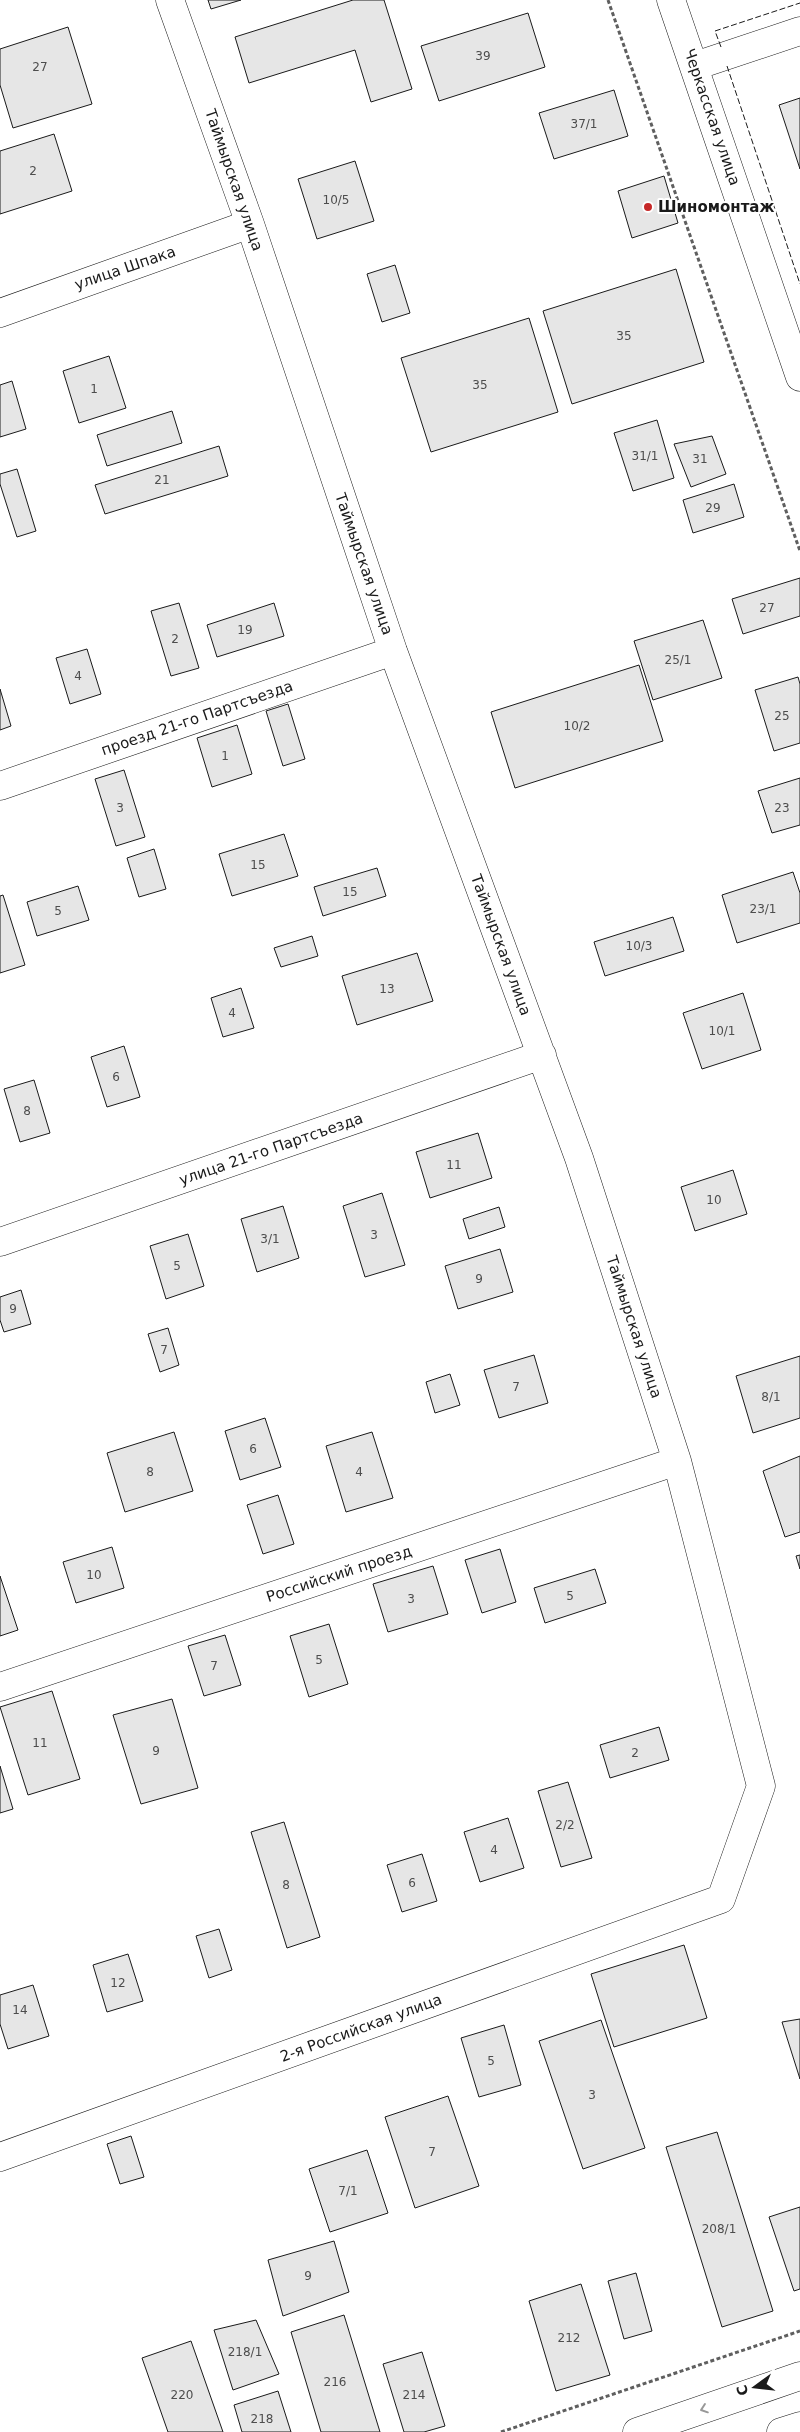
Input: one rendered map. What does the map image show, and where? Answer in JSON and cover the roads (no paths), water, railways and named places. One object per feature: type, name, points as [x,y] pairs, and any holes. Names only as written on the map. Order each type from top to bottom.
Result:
[{"type":"street","name":"Таймырская улица","points":[[170,0],[250,224],[393,651],[579,1158],[677,1461],[761,1786],[721,1899]]},
{"type":"street","name":"Черкасская улица","points":[[671,0],[800,377]]},
{"type":"street","points":[[694,66],[800,30]]},
{"type":"street","name":"улица Шпака","points":[[0,313],[250,224]]},
{"type":"street","name":"проезд 21-го Партсъезда","points":[[0,786],[393,651]]},
{"type":"street","name":"улица 21-го Партсъезда","points":[[0,1242],[542,1055]]},
{"type":"street","name":"Российский проезд","points":[[0,1687],[677,1461]]},
{"type":"street","name":"2-я Российская улица","points":[[0,2157],[721,1899]]},
{"type":"street","points":[[637,2432],[800,2376]]},
{"type":"street","points":[[781,2432],[800,2426]]},
{"type":"place","name":"Шиномонтаж","points":[[648,207]]}]
